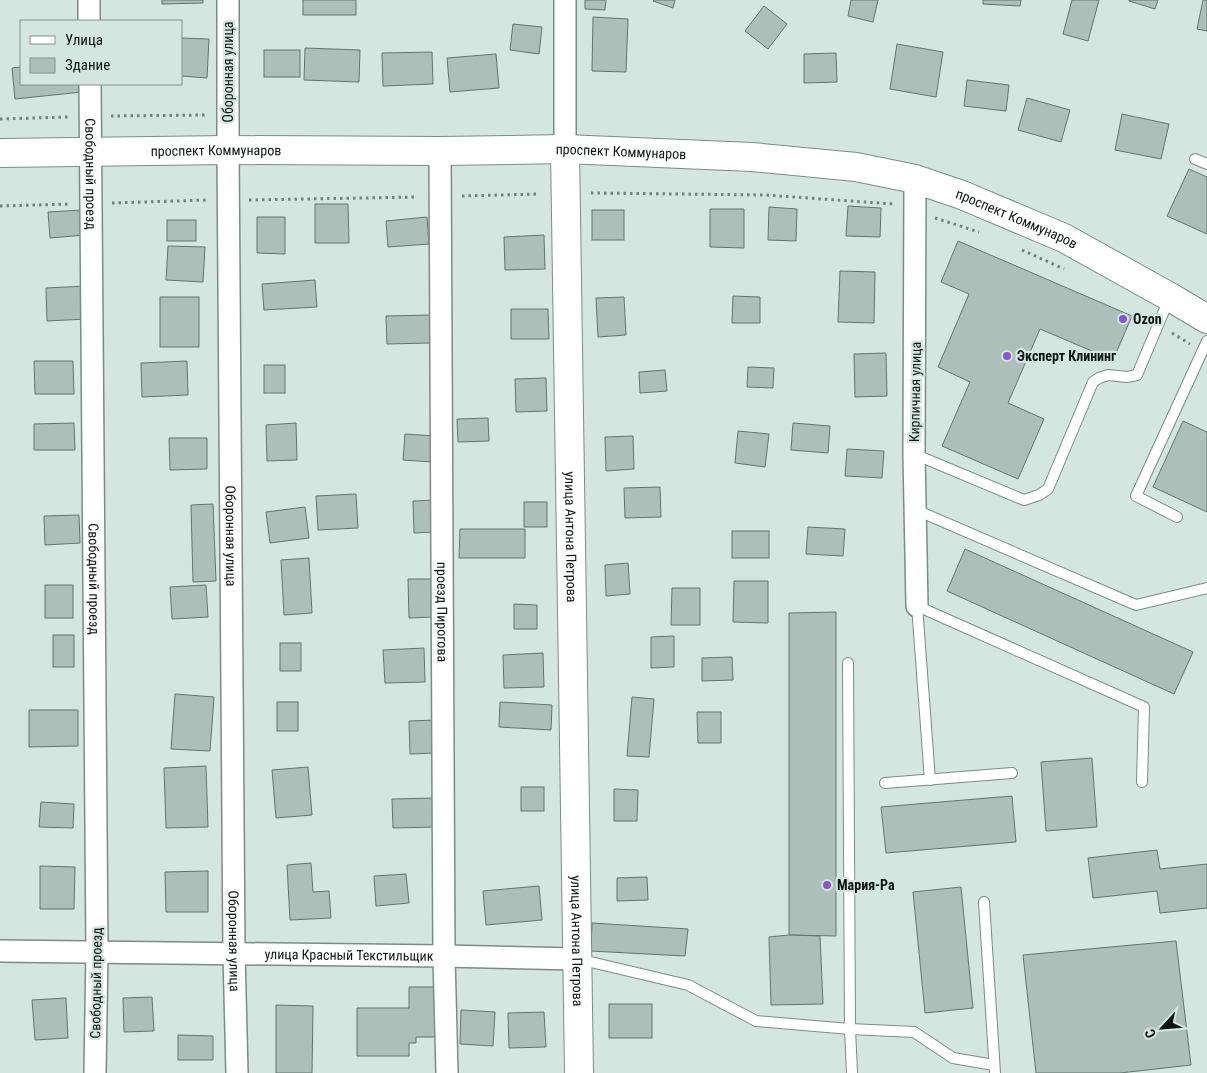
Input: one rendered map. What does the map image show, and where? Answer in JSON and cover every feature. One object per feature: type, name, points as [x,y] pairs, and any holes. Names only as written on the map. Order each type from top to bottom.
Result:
[{"type":"street","points":[[89,0],[89,20]]},
{"type":"street","name":"Оборонная улица","points":[[228,0],[234,953],[237,1073]]},
{"type":"street","name":"улица Антона Петрова","points":[[565,0],[565,149],[579,1073]]},
{"type":"street","name":"Свободный проезд","points":[[90,85],[97,951],[95,1073]]},
{"type":"street","name":"проспект Коммунаров","points":[[0,153],[565,149],[752,157],[856,166],[915,179],[962,195],[1064,238],[1207,319]]},
{"type":"street","name":"проезд Пирогова","points":[[440,150],[444,956],[447,1073]]},
{"type":"street","name":"Кирпичная улица","points":[[915,179],[914,454],[917,606]]},
{"type":"street","name":"улица Красный Текстильщик","points":[[0,951],[577,959]]},
{"type":"lane","points":[[1195,159],[1207,164]]},
{"type":"lane","points":[[914,454],[1024,500],[1039,495],[1048,489],[1093,382],[1108,374],[1128,377],[1138,375],[1170,297]]},
{"type":"lane","points":[[1177,517],[1136,496],[1207,340]]},
{"type":"lane","points":[[916,510],[1136,605],[1207,588]]},
{"type":"lane","points":[[930,780],[917,606],[1144,707],[1142,782]]},
{"type":"lane","points":[[848,663],[850,1029],[852,1073]]},
{"type":"lane","points":[[886,783],[1012,773]]},
{"type":"lane","points":[[577,959],[688,985],[756,1021],[914,1032],[953,1058],[994,1069],[984,902]]},
{"type":"path","points":[[0,206],[541,194]]},
{"type":"building","points":[[162,0],[203,0],[203,3],[162,4]]},
{"type":"building","points":[[303,0],[356,0],[356,15],[303,15]]},
{"type":"building","points":[[585,0],[606,0],[605,10],[585,9]]},
{"type":"building","points":[[654,0],[675,0],[673,8]]},
{"type":"building","points":[[851,0],[878,0],[873,22],[848,16]]},
{"type":"building","points":[[983,0],[1021,0],[1020,6],[983,4]]},
{"type":"building","points":[[1072,0],[1099,0],[1088,41],[1063,34]]},
{"type":"building","points":[[1129,0],[1158,0],[1155,9]]},
{"type":"building","points":[[1203,0],[1207,0],[1207,31],[1197,29]]},
{"type":"building","points":[[764,6],[787,24],[768,49],[745,31]]},
{"type":"building","points":[[593,17],[628,19],[626,72],[592,71]]},
{"type":"building","points":[[513,24],[542,27],[539,54],[510,50]]},
{"type":"building","points":[[182,38],[209,39],[207,78],[182,76]]},
{"type":"building","points":[[897,44],[943,52],[936,97],[890,89]]},
{"type":"building","points":[[305,48],[360,50],[359,82],[304,80]]},
{"type":"building","points":[[264,50],[300,50],[300,77],[264,77]]},
{"type":"building","points":[[432,52],[433,84],[383,86],[382,53]]},
{"type":"building","points":[[836,53],[837,82],[804,83],[804,54]]},
{"type":"building","points":[[496,54],[499,88],[450,92],[447,58]]},
{"type":"building","points":[[20,67],[20,85],[81,85],[82,92],[15,99],[12,68]]},
{"type":"building","points":[[967,80],[1009,85],[1006,111],[964,106]]},
{"type":"building","points":[[1027,98],[1070,110],[1061,142],[1018,130]]},
{"type":"building","points":[[1122,114],[1169,124],[1161,159],[1115,150]]},
{"type":"building","points":[[1189,169],[1207,177],[1207,234],[1167,216]]},
{"type":"building","points":[[315,204],[348,204],[349,243],[315,243]]},
{"type":"building","points":[[848,206],[881,208],[880,237],[846,236]]},
{"type":"building","points":[[769,207],[797,209],[796,241],[768,240]]},
{"type":"building","points":[[710,209],[744,209],[744,248],[710,247]]},
{"type":"building","points":[[83,210],[85,235],[50,238],[48,212]]},
{"type":"building","points":[[592,210],[624,210],[624,240],[592,240]]},
{"type":"building","points":[[257,217],[285,217],[285,254],[257,253]]},
{"type":"building","points":[[427,217],[429,244],[388,247],[386,221]]},
{"type":"building","points":[[167,220],[196,220],[196,241],[167,241]]},
{"type":"building","points":[[544,235],[545,269],[505,270],[504,237]]},
{"type":"building","points":[[958,241],[1132,316],[1113,360],[1040,329],[1008,403],[1044,419],[1018,479],[942,446],[970,382],[938,367],[969,294],[941,282]]},
{"type":"building","points":[[168,246],[205,247],[203,282],[166,280]]},
{"type":"building","points":[[840,271],[875,272],[874,323],[838,322]]},
{"type":"building","points":[[315,280],[317,307],[264,310],[262,284]]},
{"type":"building","points":[[86,286],[87,319],[47,321],[46,288]]},
{"type":"building","points":[[733,296],[760,297],[760,323],[732,323]]},
{"type":"building","points":[[160,297],[199,297],[199,347],[160,347]]},
{"type":"building","points":[[624,297],[626,335],[598,337],[596,298]]},
{"type":"building","points":[[511,309],[548,309],[549,339],[511,339]]},
{"type":"building","points":[[430,315],[430,343],[387,344],[386,316]]},
{"type":"building","points":[[886,353],[887,396],[855,397],[854,354]]},
{"type":"building","points":[[34,361],[73,361],[74,394],[35,394]]},
{"type":"building","points":[[187,361],[188,395],[142,397],[141,363]]},
{"type":"building","points":[[264,365],[285,365],[285,393],[264,393]]},
{"type":"building","points":[[748,367],[774,368],[773,388],[747,387]]},
{"type":"building","points":[[665,370],[667,391],[640,393],[639,372]]},
{"type":"building","points":[[546,378],[547,411],[516,412],[515,379]]},
{"type":"building","points":[[488,418],[489,441],[458,442],[457,419]]},
{"type":"building","points":[[1183,421],[1207,432],[1207,512],[1153,487]]},
{"type":"building","points":[[74,423],[75,450],[34,450],[34,424]]},
{"type":"building","points":[[296,423],[297,460],[267,461],[266,425]]},
{"type":"building","points":[[793,423],[830,426],[828,453],[791,450]]},
{"type":"building","points":[[738,431],[769,434],[765,467],[735,463]]},
{"type":"building","points":[[405,434],[435,436],[433,462],[403,460]]},
{"type":"building","points":[[633,436],[634,469],[606,471],[605,437]]},
{"type":"building","points":[[169,438],[207,438],[207,469],[170,470]]},
{"type":"building","points":[[847,449],[884,451],[882,478],[845,476]]},
{"type":"building","points":[[660,487],[661,517],[625,518],[624,488]]},
{"type":"building","points":[[356,494],[358,528],[318,530],[316,496]]},
{"type":"building","points":[[436,500],[437,532],[414,533],[413,501]]},
{"type":"building","points":[[524,502],[547,502],[547,527],[524,527]]},
{"type":"building","points":[[213,504],[216,581],[193,582],[191,505]]},
{"type":"building","points":[[305,507],[309,538],[270,543],[266,512]]},
{"type":"building","points":[[79,515],[80,543],[45,545],[44,516]]},
{"type":"building","points":[[808,527],[845,529],[843,556],[806,554]]},
{"type":"building","points":[[460,529],[525,529],[525,558],[459,558]]},
{"type":"building","points":[[732,531],[769,531],[769,558],[732,558]]},
{"type":"building","points":[[965,549],[1193,652],[1174,694],[947,591]]},
{"type":"building","points":[[309,558],[312,613],[284,615],[281,560]]},
{"type":"building","points":[[628,563],[630,594],[606,596],[605,565]]},
{"type":"building","points":[[408,579],[433,579],[434,617],[409,618]]},
{"type":"building","points":[[734,581],[768,581],[768,623],[733,622]]},
{"type":"building","points":[[45,585],[73,585],[73,618],[45,618]]},
{"type":"building","points":[[206,585],[208,617],[172,619],[170,587]]},
{"type":"building","points":[[672,588],[700,588],[700,625],[671,625]]},
{"type":"building","points":[[514,604],[537,605],[537,629],[514,629]]},
{"type":"building","points":[[836,612],[836,936],[789,935],[789,613]]},
{"type":"building","points":[[53,635],[74,635],[74,667],[53,667]]},
{"type":"building","points":[[674,636],[674,667],[651,668],[651,637]]},
{"type":"building","points":[[280,643],[301,643],[301,671],[280,671]]},
{"type":"building","points":[[424,648],[425,682],[385,683],[383,650]]},
{"type":"building","points":[[543,653],[544,687],[504,688],[503,655]]},
{"type":"building","points":[[732,657],[733,680],[702,681],[702,658]]},
{"type":"building","points":[[175,694],[214,697],[210,751],[171,749]]},
{"type":"building","points":[[632,697],[654,699],[649,757],[627,756]]},
{"type":"building","points":[[277,702],[298,702],[298,731],[277,731]]},
{"type":"building","points":[[500,702],[552,705],[551,730],[499,727]]},
{"type":"building","points":[[29,710],[78,710],[78,746],[29,747]]},
{"type":"building","points":[[697,712],[721,712],[721,743],[698,743]]},
{"type":"building","points":[[435,720],[437,753],[410,754],[409,721]]},
{"type":"building","points":[[1092,758],[1097,827],[1046,831],[1041,762]]},
{"type":"building","points":[[206,766],[208,827],[166,828],[164,768]]},
{"type":"building","points":[[308,767],[312,815],[276,818],[272,770]]},
{"type":"building","points":[[521,787],[544,787],[544,811],[521,811]]},
{"type":"building","points":[[614,789],[638,790],[637,821],[614,821]]},
{"type":"building","points":[[1012,796],[1016,842],[886,853],[881,807]]},
{"type":"building","points":[[436,798],[436,827],[393,828],[392,799]]},
{"type":"building","points":[[41,802],[74,804],[73,828],[39,827]]},
{"type":"building","points":[[1157,850],[1160,869],[1207,864],[1207,908],[1160,913],[1157,891],[1093,898],[1088,858]]},
{"type":"building","points":[[311,863],[313,892],[329,891],[331,918],[290,920],[287,865]]},
{"type":"building","points":[[40,866],[75,867],[74,909],[40,909]]},
{"type":"building","points":[[208,871],[208,912],[166,912],[165,872]]},
{"type":"building","points":[[406,874],[409,903],[376,906],[374,876]]},
{"type":"building","points":[[647,877],[648,900],[617,901],[617,878]]},
{"type":"building","points":[[539,886],[542,920],[486,925],[483,891]]},
{"type":"building","points":[[961,887],[973,1008],[925,1013],[913,892]]},
{"type":"building","points":[[592,923],[688,929],[685,956],[591,951]]},
{"type":"building","points":[[789,935],[820,936],[823,1004],[771,1005],[769,937]]},
{"type":"building","points":[[1176,941],[1191,1065],[1120,1073],[1036,1073],[1023,955]]},
{"type":"building","points":[[409,987],[438,987],[438,1037],[416,1037],[416,1043],[409,1043],[409,1056],[357,1056],[357,1008],[409,1008]]},
{"type":"building","points":[[152,997],[154,1031],[124,1032],[123,998]]},
{"type":"building","points":[[66,998],[68,1038],[35,1040],[32,1000]]},
{"type":"building","points":[[609,1004],[652,1004],[652,1038],[609,1038]]},
{"type":"building","points":[[276,1005],[313,1006],[312,1073],[276,1073]]},
{"type":"building","points":[[461,1010],[495,1012],[493,1046],[460,1044]]},
{"type":"building","points":[[544,1012],[546,1047],[509,1048],[508,1013]]},
{"type":"building","points":[[178,1035],[213,1036],[213,1060],[178,1060]]},
{"type":"place","name":"Ozon","points":[[1123,319]]},
{"type":"place","name":"Эксперт Клининг","points":[[1007,356]]},
{"type":"place","name":"Мария-Ра","points":[[827,885]]}]
